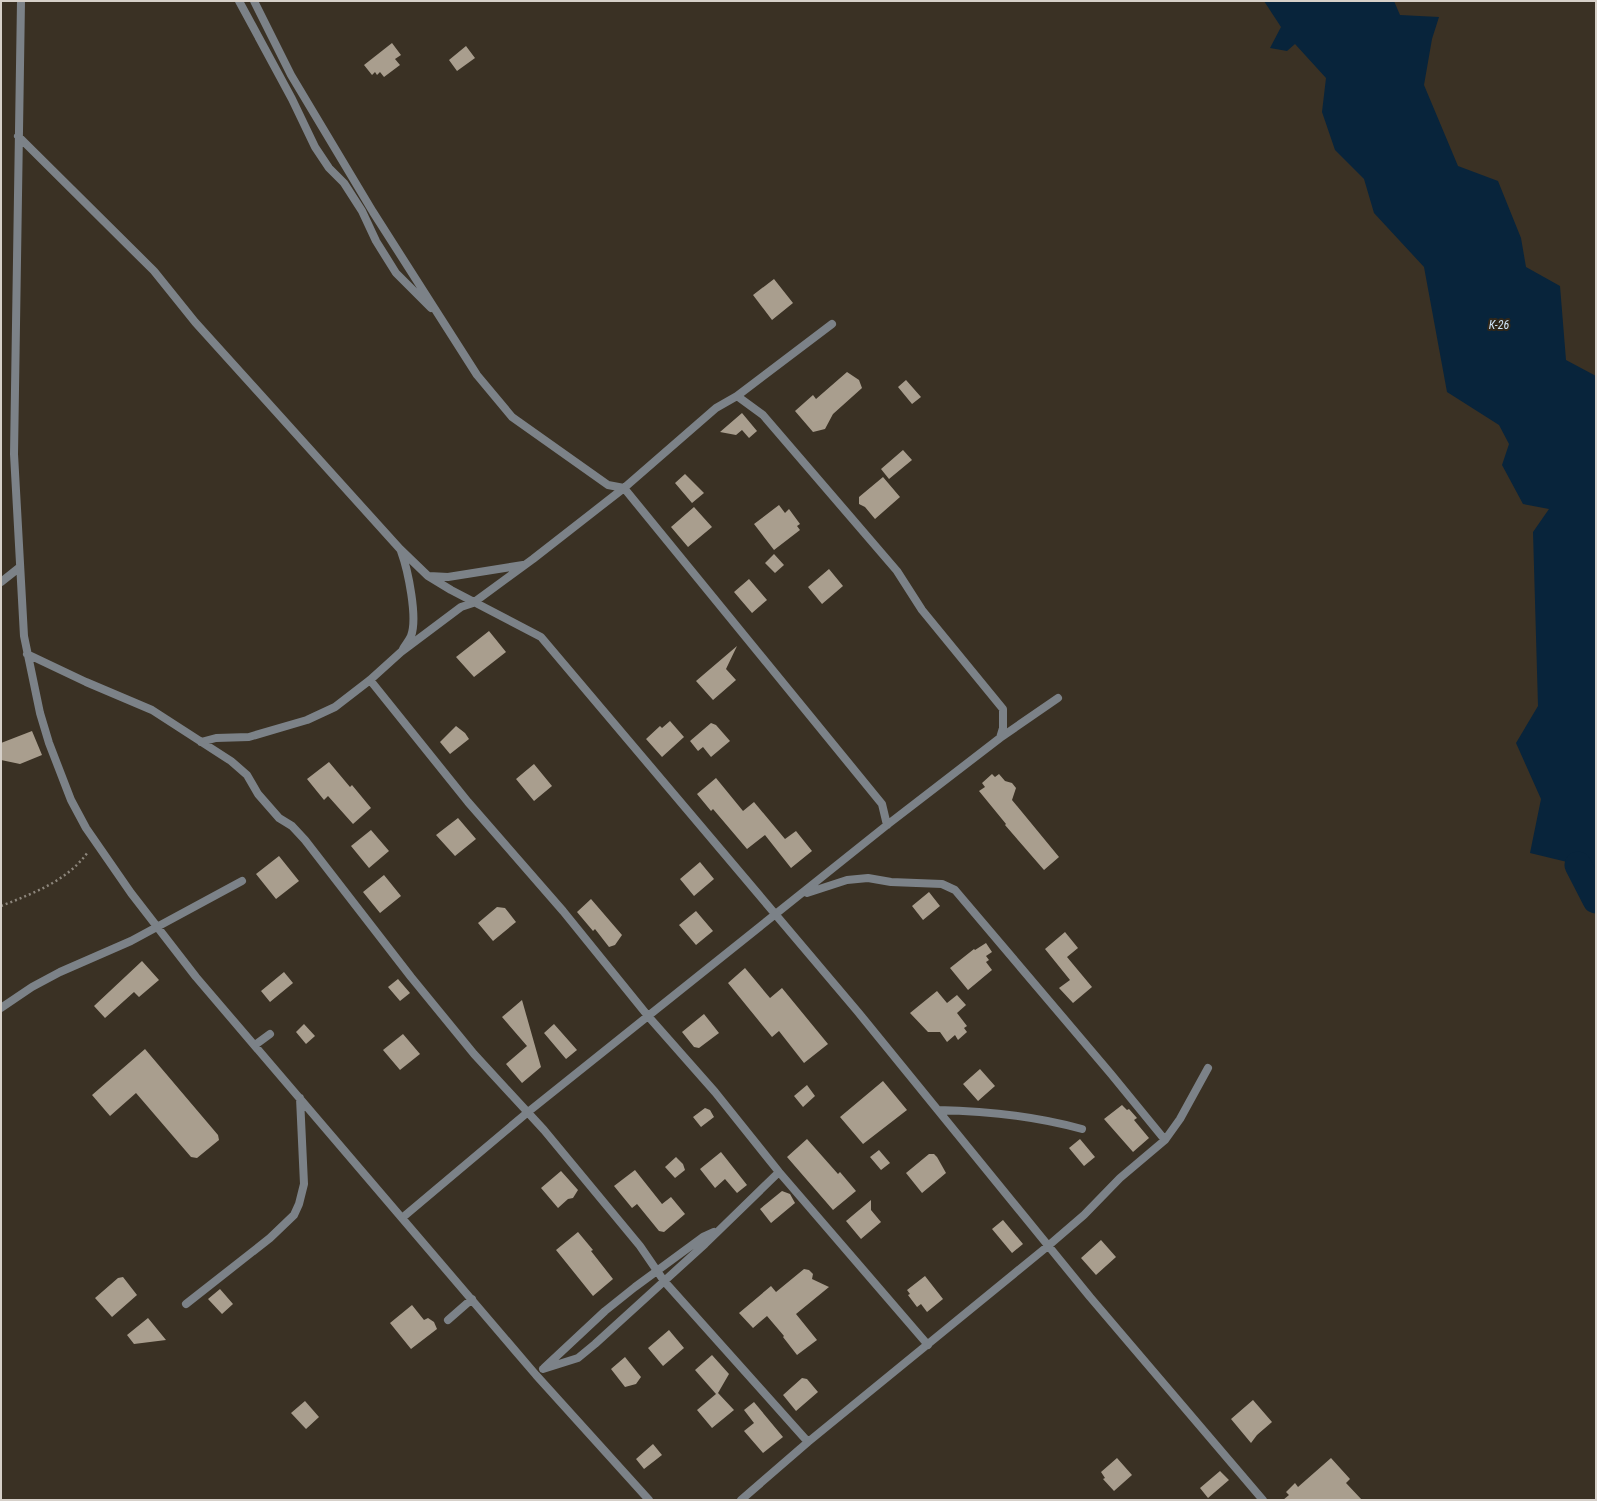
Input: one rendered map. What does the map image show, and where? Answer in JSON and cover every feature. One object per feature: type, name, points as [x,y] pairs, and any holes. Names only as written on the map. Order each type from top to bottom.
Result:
[{"type":"street","points":[[21,1],[14,454],[24,636],[40,713],[51,749],[71,800],[96,842],[156,928],[536,1375],[649,1500]]},
{"type":"street","points":[[239,1],[292,99],[315,147],[329,168],[344,183],[355,200],[376,241],[396,273],[438,314]]},
{"type":"street","points":[[254,1],[291,75],[373,212],[477,375],[512,417],[608,485],[624,488],[882,804],[888,825]]},
{"type":"street","points":[[18,136],[154,272],[195,322],[400,549],[428,576],[473,603],[541,636],[938,1110],[1048,1246],[1214,1445],[1263,1500]]},
{"type":"street","points":[[201,742],[216,738],[249,737],[307,720],[335,707],[370,680],[401,652],[461,607],[473,603],[526,565],[624,488],[716,408],[737,396],[832,324]]},
{"type":"street","points":[[737,396],[763,415],[897,571],[922,610],[1003,709],[1004,728],[1000,738]]},
{"type":"street","points":[[400,549],[408,570],[413,610],[411,636],[401,652]]},
{"type":"street","points":[[428,576],[448,577],[526,565]]},
{"type":"street","points":[[1,582],[20,567]]},
{"type":"street","points":[[27,654],[86,682],[152,710],[231,761],[247,775],[258,794],[280,818],[292,826],[305,840],[411,977],[474,1054],[528,1112],[640,1246],[664,1280],[808,1442]]},
{"type":"street","points":[[370,680],[468,802],[563,911],[648,1016],[715,1092],[779,1172],[928,1346]]},
{"type":"street","points":[[402,1218],[528,1112],[776,916],[888,825],[1000,738],[1058,698]]},
{"type":"street","points":[[801,895],[847,880],[868,878],[891,882],[942,884],[955,890],[1111,1074],[1164,1140]]},
{"type":"street","points":[[1,1008],[32,987],[60,972],[131,941],[242,881]]},
{"type":"street","points":[[255,1045],[270,1034]]},
{"type":"street","points":[[741,1500],[808,1442],[928,1346],[1084,1215],[1120,1178],[1164,1140],[1180,1119],[1208,1068]]},
{"type":"street","points":[[186,1304],[270,1238],[294,1215],[299,1204],[304,1184],[300,1098]]},
{"type":"street","points":[[938,1110],[1004,1114],[1055,1122],[1082,1129]]},
{"type":"street","points":[[544,1369],[578,1358],[722,1227],[779,1172]]},
{"type":"street","points":[[536,1375],[605,1311],[657,1270],[703,1237],[722,1227]]},
{"type":"street","points":[[448,1320],[472,1300]]},
{"type":"path","points":[[1,906],[48,887],[81,862],[96,842]]},
{"type":"water","name":"К-26","points":[[1264,1],[1394,1],[1400,15],[1439,17],[1432,39],[1424,85],[1458,166],[1498,181],[1521,238],[1526,267],[1560,286],[1566,360],[1596,376],[1596,869],[1530,853],[1541,799],[1516,743],[1538,706],[1533,532],[1549,509],[1523,504],[1502,465],[1509,444],[1499,425],[1447,392],[1424,267],[1374,213],[1364,179],[1335,150],[1322,112],[1326,78],[1295,44],[1287,51],[1270,48],[1281,27]]},
{"type":"building","points":[[392,43],[401,55],[395,59],[400,65],[384,77],[380,72],[377,75],[375,72],[372,75],[364,65]]},
{"type":"building","points":[[466,46],[475,58],[457,71],[449,60]]},
{"type":"building","points":[[774,279],[793,303],[772,320],[753,295]]},
{"type":"building","points":[[847,372],[859,380],[862,388],[833,414],[825,429],[813,432],[795,411],[813,395],[816,399]]},
{"type":"building","points":[[906,380],[921,397],[912,404],[898,387]]},
{"type":"building","points":[[742,413],[757,431],[749,438],[742,430],[736,435],[720,432]]},
{"type":"building","points":[[903,450],[912,460],[889,479],[881,469]]},
{"type":"building","points":[[685,474],[704,493],[692,503],[675,483]]},
{"type":"building","points":[[883,477],[900,497],[875,519],[865,507],[859,504],[859,497]]},
{"type":"building","points":[[779,505],[785,513],[789,509],[800,524],[797,526],[800,530],[774,550],[754,524]]},
{"type":"building","points":[[694,507],[712,527],[688,547],[671,527]]},
{"type":"building","points":[[774,554],[784,565],[775,573],[765,563]]},
{"type":"building","points":[[829,569],[843,586],[822,604],[808,587]]},
{"type":"building","points":[[749,579],[767,600],[752,613],[734,592]]},
{"type":"building","points":[[489,631],[506,652],[474,677],[456,657]]},
{"type":"building","points":[[737,646],[726,669],[736,680],[713,700],[696,681]]},
{"type":"building","points":[[670,721],[684,737],[662,757],[646,739],[660,726],[662,728]]},
{"type":"building","points":[[711,723],[716,725],[730,741],[711,757],[703,747],[698,751],[690,741]]},
{"type":"building","points":[[456,726],[465,733],[469,739],[450,754],[440,742]]},
{"type":"building","points":[[32,731],[42,755],[20,764],[1,760],[1,743]]},
{"type":"building","points":[[329,762],[350,787],[352,785],[371,808],[353,824],[328,796],[324,800],[307,779]]},
{"type":"building","points":[[534,764],[552,786],[534,801],[516,779]]},
{"type":"building","points":[[992,774],[995,777],[999,774],[1005,781],[1012,783],[1016,788],[1012,800],[1059,857],[1044,870],[1005,825],[1006,824],[979,791],[985,787],[982,783]]},
{"type":"building","points":[[716,778],[743,811],[754,802],[785,839],[796,831],[812,851],[791,868],[765,835],[747,849],[713,809],[711,811],[697,794]]},
{"type":"building","points":[[458,818],[476,839],[455,856],[436,835]]},
{"type":"building","points":[[371,830],[389,851],[369,868],[351,846]]},
{"type":"building","points":[[279,856],[299,881],[276,899],[256,874]]},
{"type":"building","points":[[700,862],[714,879],[694,896],[680,879]]},
{"type":"building","points":[[384,875],[401,896],[380,913],[363,892]]},
{"type":"building","points":[[929,892],[940,906],[923,920],[912,906]]},
{"type":"building","points":[[591,899],[622,935],[615,945],[609,947],[595,929],[593,931],[577,912]]},
{"type":"building","points":[[497,907],[505,908],[516,922],[493,941],[478,923]]},
{"type":"building","points":[[696,911],[713,931],[696,945],[679,925]]},
{"type":"building","points":[[1065,932],[1078,948],[1067,957],[1092,987],[1073,1003],[1059,988],[1070,980],[1045,949]]},
{"type":"building","points":[[986,943],[992,952],[986,956],[989,960],[986,962],[992,970],[968,990],[950,968],[974,949],[975,950]]},
{"type":"building","points":[[142,961],[159,980],[139,997],[134,992],[105,1018],[94,1006]]},
{"type":"building","points":[[745,968],[770,998],[782,988],[828,1044],[804,1063],[779,1031],[772,1037],[728,983]]},
{"type":"building","points":[[284,972],[293,983],[270,1002],[261,991]]},
{"type":"building","points":[[398,979],[410,993],[400,1001],[388,987]]},
{"type":"building","points":[[937,991],[947,1003],[957,995],[966,1005],[957,1013],[967,1026],[964,1028],[967,1032],[958,1040],[955,1035],[947,1042],[940,1032],[928,1032],[910,1013]]},
{"type":"building","points":[[522,1000],[541,1067],[522,1083],[506,1064],[527,1046],[502,1017]]},
{"type":"building","points":[[704,1014],[719,1033],[699,1048],[694,1047],[682,1032]]},
{"type":"building","points":[[304,1024],[315,1036],[306,1044],[296,1032]]},
{"type":"building","points":[[554,1024],[577,1050],[566,1059],[544,1033]]},
{"type":"building","points":[[403,1034],[420,1054],[400,1070],[383,1050]]},
{"type":"building","points":[[145,1049],[218,1135],[219,1140],[197,1158],[191,1157],[136,1093],[110,1116],[92,1095]]},
{"type":"building","points":[[980,1069],[995,1086],[978,1101],[963,1084]]},
{"type":"building","points":[[883,1081],[907,1110],[863,1144],[840,1117]]},
{"type":"building","points":[[807,1085],[815,1096],[803,1107],[794,1096]]},
{"type":"building","points":[[1122,1105],[1127,1110],[1129,1109],[1137,1118],[1134,1120],[1149,1138],[1133,1152],[1104,1119]]},
{"type":"building","points":[[705,1108],[710,1110],[714,1117],[701,1127],[693,1117]]},
{"type":"building","points":[[807,1139],[838,1174],[840,1172],[856,1191],[833,1210],[787,1157]]},
{"type":"building","points":[[1080,1139],[1095,1157],[1084,1166],[1069,1148]]},
{"type":"building","points":[[879,1150],[890,1163],[881,1170],[870,1157]]},
{"type":"building","points":[[721,1152],[747,1185],[737,1193],[725,1179],[715,1188],[700,1169]]},
{"type":"building","points":[[929,1154],[934,1154],[937,1157],[946,1173],[922,1193],[906,1173]]},
{"type":"building","points":[[676,1157],[683,1164],[685,1170],[675,1178],[665,1167]]},
{"type":"building","points":[[635,1170],[662,1204],[671,1197],[685,1214],[664,1232],[659,1231],[637,1204],[632,1208],[614,1186]]},
{"type":"building","points":[[561,1171],[578,1190],[573,1198],[568,1199],[558,1208],[541,1188]]},
{"type":"building","points":[[782,1191],[790,1194],[795,1203],[771,1223],[760,1209]]},
{"type":"building","points":[[871,1200],[871,1210],[881,1222],[861,1239],[846,1221]]},
{"type":"building","points":[[1003,1220],[1023,1244],[1012,1253],[992,1229]]},
{"type":"building","points":[[578,1232],[593,1250],[591,1251],[613,1279],[593,1296],[556,1250]]},
{"type":"building","points":[[1101,1240],[1116,1257],[1096,1275],[1081,1258]]},
{"type":"building","points":[[804,1269],[809,1270],[813,1274],[812,1279],[829,1287],[796,1314],[817,1340],[797,1355],[783,1337],[784,1336],[767,1316],[753,1328],[739,1313],[771,1286],[776,1292]]},
{"type":"building","points":[[925,1276],[943,1299],[927,1312],[921,1304],[917,1307],[908,1295],[910,1294],[907,1290]]},
{"type":"building","points":[[123,1277],[137,1295],[112,1317],[95,1298],[118,1278]]},
{"type":"building","points":[[220,1289],[233,1304],[222,1314],[208,1299]]},
{"type":"building","points":[[412,1305],[424,1320],[428,1318],[434,1322],[437,1329],[411,1349],[390,1323]]},
{"type":"building","points":[[148,1318],[166,1340],[134,1344],[127,1335]]},
{"type":"building","points":[[669,1330],[684,1348],[663,1366],[648,1348]]},
{"type":"building","points":[[712,1355],[729,1374],[718,1393],[734,1410],[712,1428],[697,1410],[716,1394],[695,1370]]},
{"type":"building","points":[[625,1357],[641,1377],[636,1384],[625,1387],[611,1369]]},
{"type":"building","points":[[802,1378],[807,1379],[818,1392],[796,1411],[783,1395]]},
{"type":"building","points":[[1253,1400],[1272,1422],[1257,1435],[1251,1443],[1231,1419]]},
{"type":"building","points":[[305,1401],[319,1417],[306,1429],[291,1413]]},
{"type":"building","points":[[754,1402],[783,1437],[763,1453],[744,1431],[754,1423],[744,1410]]},
{"type":"building","points":[[653,1444],[662,1455],[644,1469],[636,1459]]},
{"type":"building","points":[[1117,1458],[1132,1475],[1114,1491],[1103,1479],[1105,1478],[1101,1472]]},
{"type":"building","points":[[1331,1458],[1350,1479],[1346,1483],[1362,1500],[1283,1500],[1289,1495],[1286,1492],[1295,1483],[1298,1487]]},
{"type":"building","points":[[1220,1471],[1229,1480],[1208,1498],[1200,1488]]},
{"type":"waterway","points":[[1578,865],[1596,900]]}]
